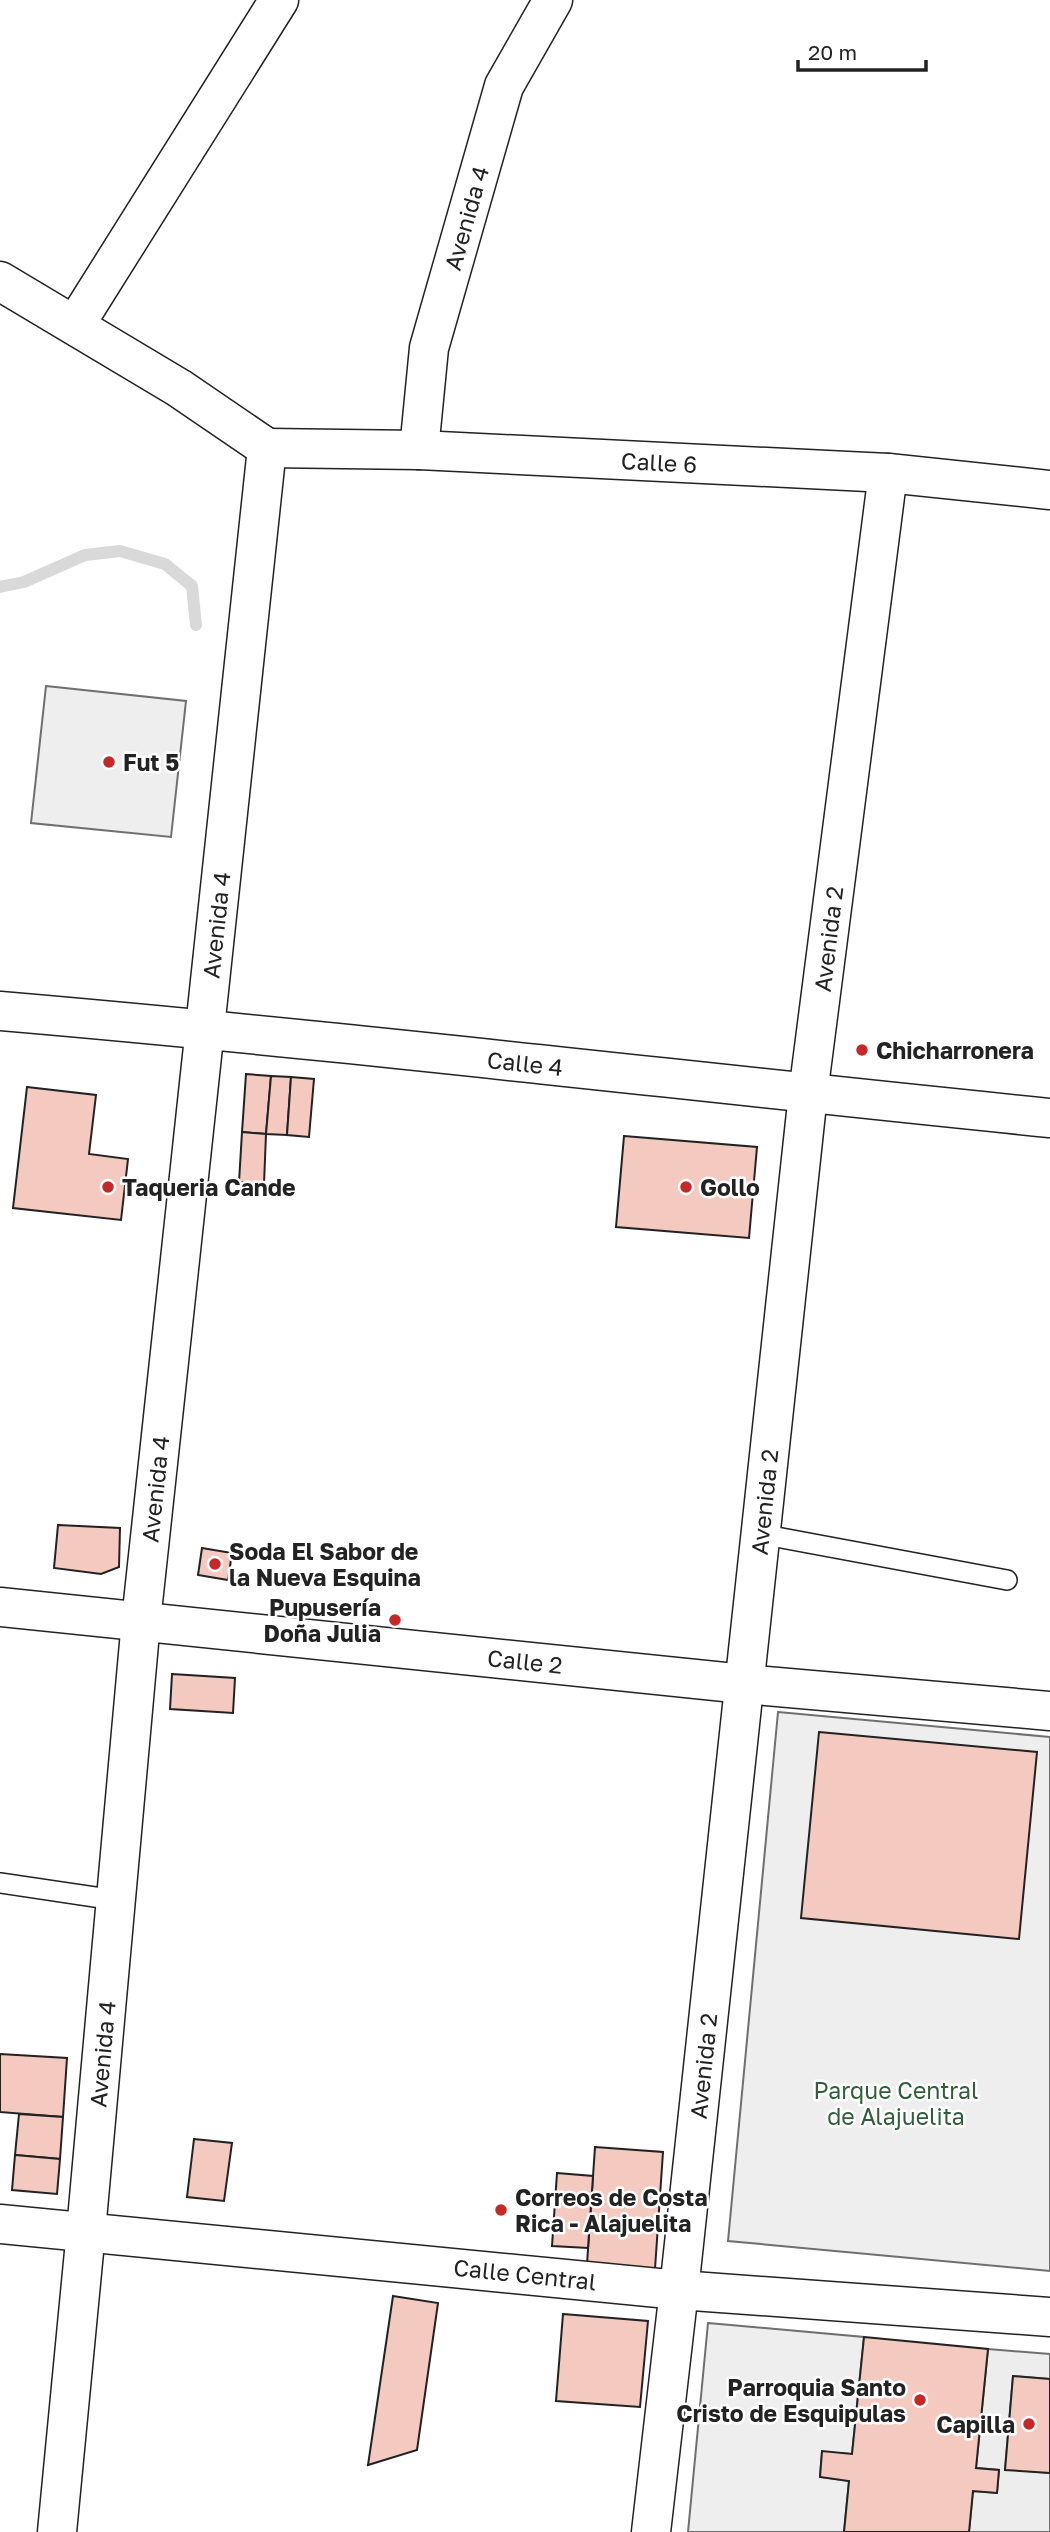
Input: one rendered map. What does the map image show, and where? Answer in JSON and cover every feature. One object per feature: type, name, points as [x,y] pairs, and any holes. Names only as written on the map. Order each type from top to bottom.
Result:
[{"type":"street","points":[[75,325],[279,0]]},
{"type":"street","name":"Avenida 4","points":[[419,450],[429,348],[504,86],[553,0]]},
{"type":"street","points":[[0,281],[179,388],[267,448]]},
{"type":"street","name":"Avenida 4","points":[[57,2532],[141,1621],[267,448]]},
{"type":"street","name":"Calle 6","points":[[267,448],[419,450],[888,473],[1050,490]]},
{"type":"street","name":"Avenida 2","points":[[651,2532],[808,1094],[888,473]]},
{"type":"street","name":"Calle 4","points":[[0,1011],[205,1028],[1050,1118]]},
{"type":"street","name":"Calle 2","points":[[0,1607],[744,1684],[1050,1711]]},
{"type":"street","name":"Calle Central","points":[[0,2224],[679,2290],[1050,2317]]},
{"type":"lane","points":[[760,1534],[1007,1580]]},
{"type":"lane","points":[[0,1884],[115,1900]]},
{"type":"green space","name":"Fut 5","points":[[46,686],[186,701],[171,837],[31,823]]},
{"type":"green space","name":"Parque Central de Alajuelita","points":[[778,1712],[1050,1737],[1050,2271],[728,2241]]},
{"type":"green space","points":[[708,2323],[864,2337],[852,2454],[822,2452],[820,2477],[849,2481],[844,2532],[688,2532]]},
{"type":"shaded area","points":[[988,2349],[1050,2354],[1050,2379],[1013,2376],[1005,2469],[1050,2473],[1050,2532],[969,2532],[973,2491],[997,2493],[999,2470],[976,2468]]},
{"type":"building","points":[[246,1074],[271,1076],[266,1134],[242,1132]]},
{"type":"building","points":[[271,1076],[291,1077],[287,1135],[266,1134]]},
{"type":"building","points":[[291,1077],[314,1079],[309,1137],[287,1135]]},
{"type":"building","points":[[27,1087],[96,1095],[89,1154],[128,1159],[121,1220],[13,1208]]},
{"type":"building","points":[[242,1132],[266,1134],[264,1184],[239,1182]]},
{"type":"building","name":"Gollo","points":[[624,1136],[757,1147],[749,1238],[616,1227]]},
{"type":"building","points":[[58,1525],[120,1528],[119,1567],[101,1574],[54,1568]]},
{"type":"building","name":"Soda El Sabor de la Nueva Esquina","points":[[202,1548],[232,1553],[228,1580],[198,1575]]},
{"type":"building","points":[[172,1674],[235,1678],[233,1713],[170,1709]]},
{"type":"building","points":[[819,1732],[1037,1752],[1019,1939],[801,1918]]},
{"type":"building","points":[[0,2054],[67,2058],[63,2117],[0,2112]]},
{"type":"building","points":[[19,2114],[63,2117],[60,2159],[15,2155]]},
{"type":"building","points":[[194,2139],[232,2143],[224,2201],[187,2197]]},
{"type":"building","points":[[595,2147],[663,2152],[655,2269],[587,2264]]},
{"type":"building","points":[[15,2155],[60,2159],[57,2194],[12,2190]]},
{"type":"building","points":[[557,2173],[593,2176],[588,2248],[552,2246]]},
{"type":"building","points":[[393,2296],[438,2303],[417,2450],[368,2465]]},
{"type":"building","points":[[563,2314],[648,2321],[640,2407],[556,2401]]},
{"type":"building","name":"Parroquia Santo Cristo de Esquipulas","points":[[864,2337],[988,2349],[976,2468],[999,2470],[997,2493],[973,2491],[969,2532],[844,2532],[849,2481],[820,2477],[822,2451],[852,2454]]},
{"type":"building","name":"Capilla","points":[[1013,2376],[1050,2379],[1050,2473],[1005,2470]]},
{"type":"waterway","points":[[0,587],[24,582],[85,555],[120,551],[165,564],[192,586],[196,625]]},
{"type":"place","name":"Fut 5","points":[[109,762]]},
{"type":"place","name":"Chicharronera","points":[[862,1050]]},
{"type":"place","name":"Taqueria Cande","points":[[108,1187]]},
{"type":"place","name":"Gollo","points":[[686,1187]]},
{"type":"place","name":"Soda El Sabor de la Nueva Esquina","points":[[215,1564]]},
{"type":"place","name":"Pupusería Doña Julia","points":[[395,1620]]},
{"type":"place","name":"Correos de Costa Rica - Alajuelita","points":[[501,2210]]},
{"type":"place","name":"Parroquia Santo Cristo de Esquipulas","points":[[920,2400]]},
{"type":"place","name":"Capilla","points":[[1029,2424]]}]
